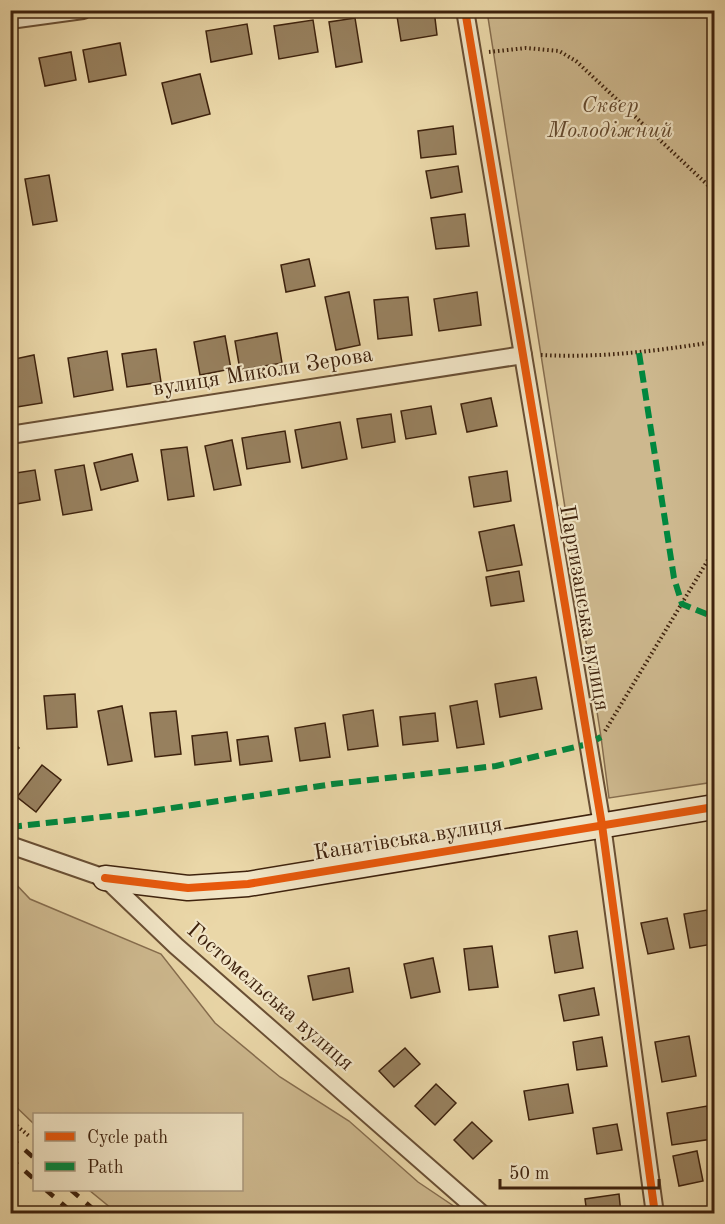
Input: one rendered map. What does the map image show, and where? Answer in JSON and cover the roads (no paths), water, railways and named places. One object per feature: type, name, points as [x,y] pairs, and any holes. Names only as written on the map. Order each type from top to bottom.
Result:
[{"type":"street","points":[[10,20],[83,10]]},
{"type":"street","name":"Партизанська вулиця","points":[[465,10],[602,825],[655,1214]]},
{"type":"street","name":"вулиця Миколи Зерова","points":[[10,435],[522,355]]},
{"type":"street","name":"Канатівська вулиця","points":[[105,878],[188,888],[248,884],[714,807]]},
{"type":"street","name":"Гостомельська вулиця","points":[[10,845],[105,878],[176,946],[482,1214]]},
{"type":"railway","points":[[10,1137],[33,1157]]},
{"type":"railway","points":[[10,1158],[33,1178]]},
{"type":"railway","points":[[47,1191],[74,1214]]},
{"type":"railway","points":[[72,1191],[99,1214]]},
{"type":"park label","name":"Сквер Молодіжний","points":[[610,118]]}]
